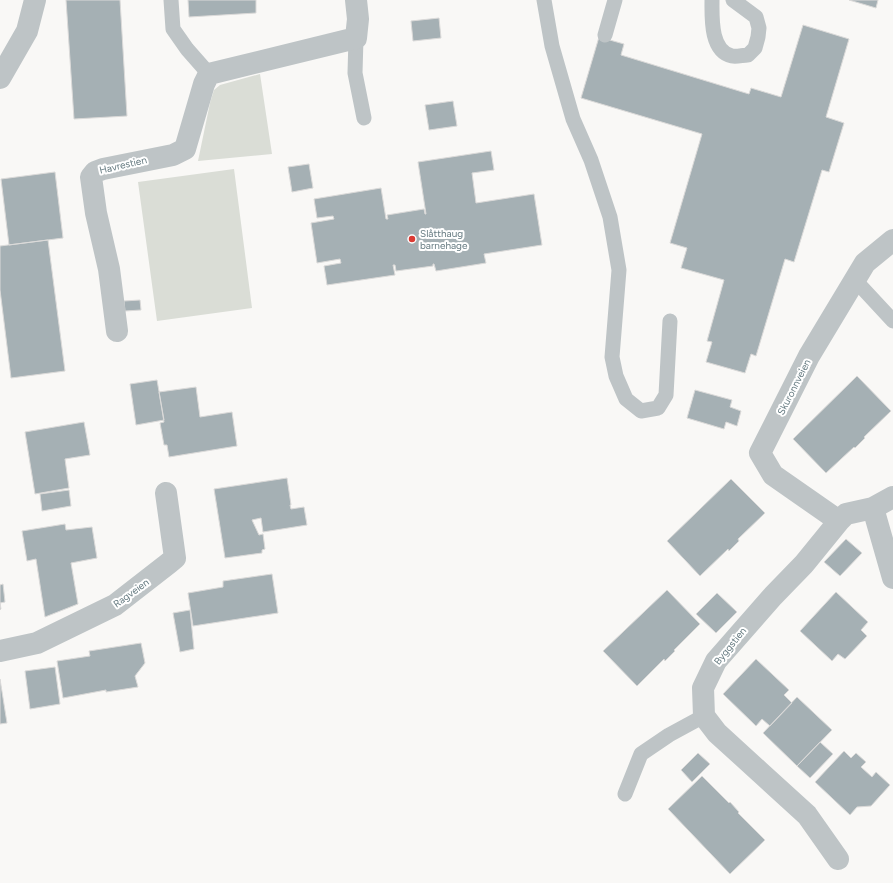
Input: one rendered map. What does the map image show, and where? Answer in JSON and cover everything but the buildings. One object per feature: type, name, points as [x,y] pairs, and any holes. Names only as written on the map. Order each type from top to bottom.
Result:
[{"type":"street","points":[[0,78],[27,31],[35,0]]},
{"type":"street","points":[[209,74],[356,38],[358,19],[356,0]]},
{"type":"street","name":"Havrestien","points":[[117,330],[110,275],[96,213],[91,177],[95,172],[103,169],[173,155],[185,149],[204,84],[209,74]]},
{"type":"street","name":"Skuronnveien","points":[[839,521],[773,475],[760,453],[809,356],[865,263],[893,240]]},
{"type":"street","name":"Ragveien","points":[[0,651],[37,643],[116,605],[169,563],[174,558],[170,514],[166,493]]},
{"type":"street","name":"Byggstien","points":[[704,716],[703,688],[716,661],[773,596],[804,564],[846,514],[873,508],[893,497]]},
{"type":"street","points":[[873,508],[893,578]]},
{"type":"street","points":[[704,716],[717,733],[807,815],[838,859]]},
{"type":"lane","points":[[171,0],[173,30],[187,50],[209,74]]},
{"type":"lane","points":[[544,0],[552,46],[573,119],[590,160],[610,217],[619,270],[612,357],[616,376],[626,399],[641,411],[658,408],[666,395],[670,321]]},
{"type":"lane","points":[[605,35],[615,0]]},
{"type":"lane","points":[[712,0],[712,30],[722,50],[731,56],[748,55],[755,48],[759,28],[756,17],[734,0]]},
{"type":"lane","points":[[356,38],[355,73],[364,118]]},
{"type":"lane","points":[[855,280],[893,321]]},
{"type":"lane","points":[[625,794],[641,754],[704,716]]},
{"type":"shaded area","points":[[260,74],[272,154],[198,161],[214,90],[220,85]]},
{"type":"shaded area","points":[[234,169],[252,308],[157,321],[138,182]]},
{"type":"place","name":"Slåtthaug barnehage","points":[[412,239]]}]
